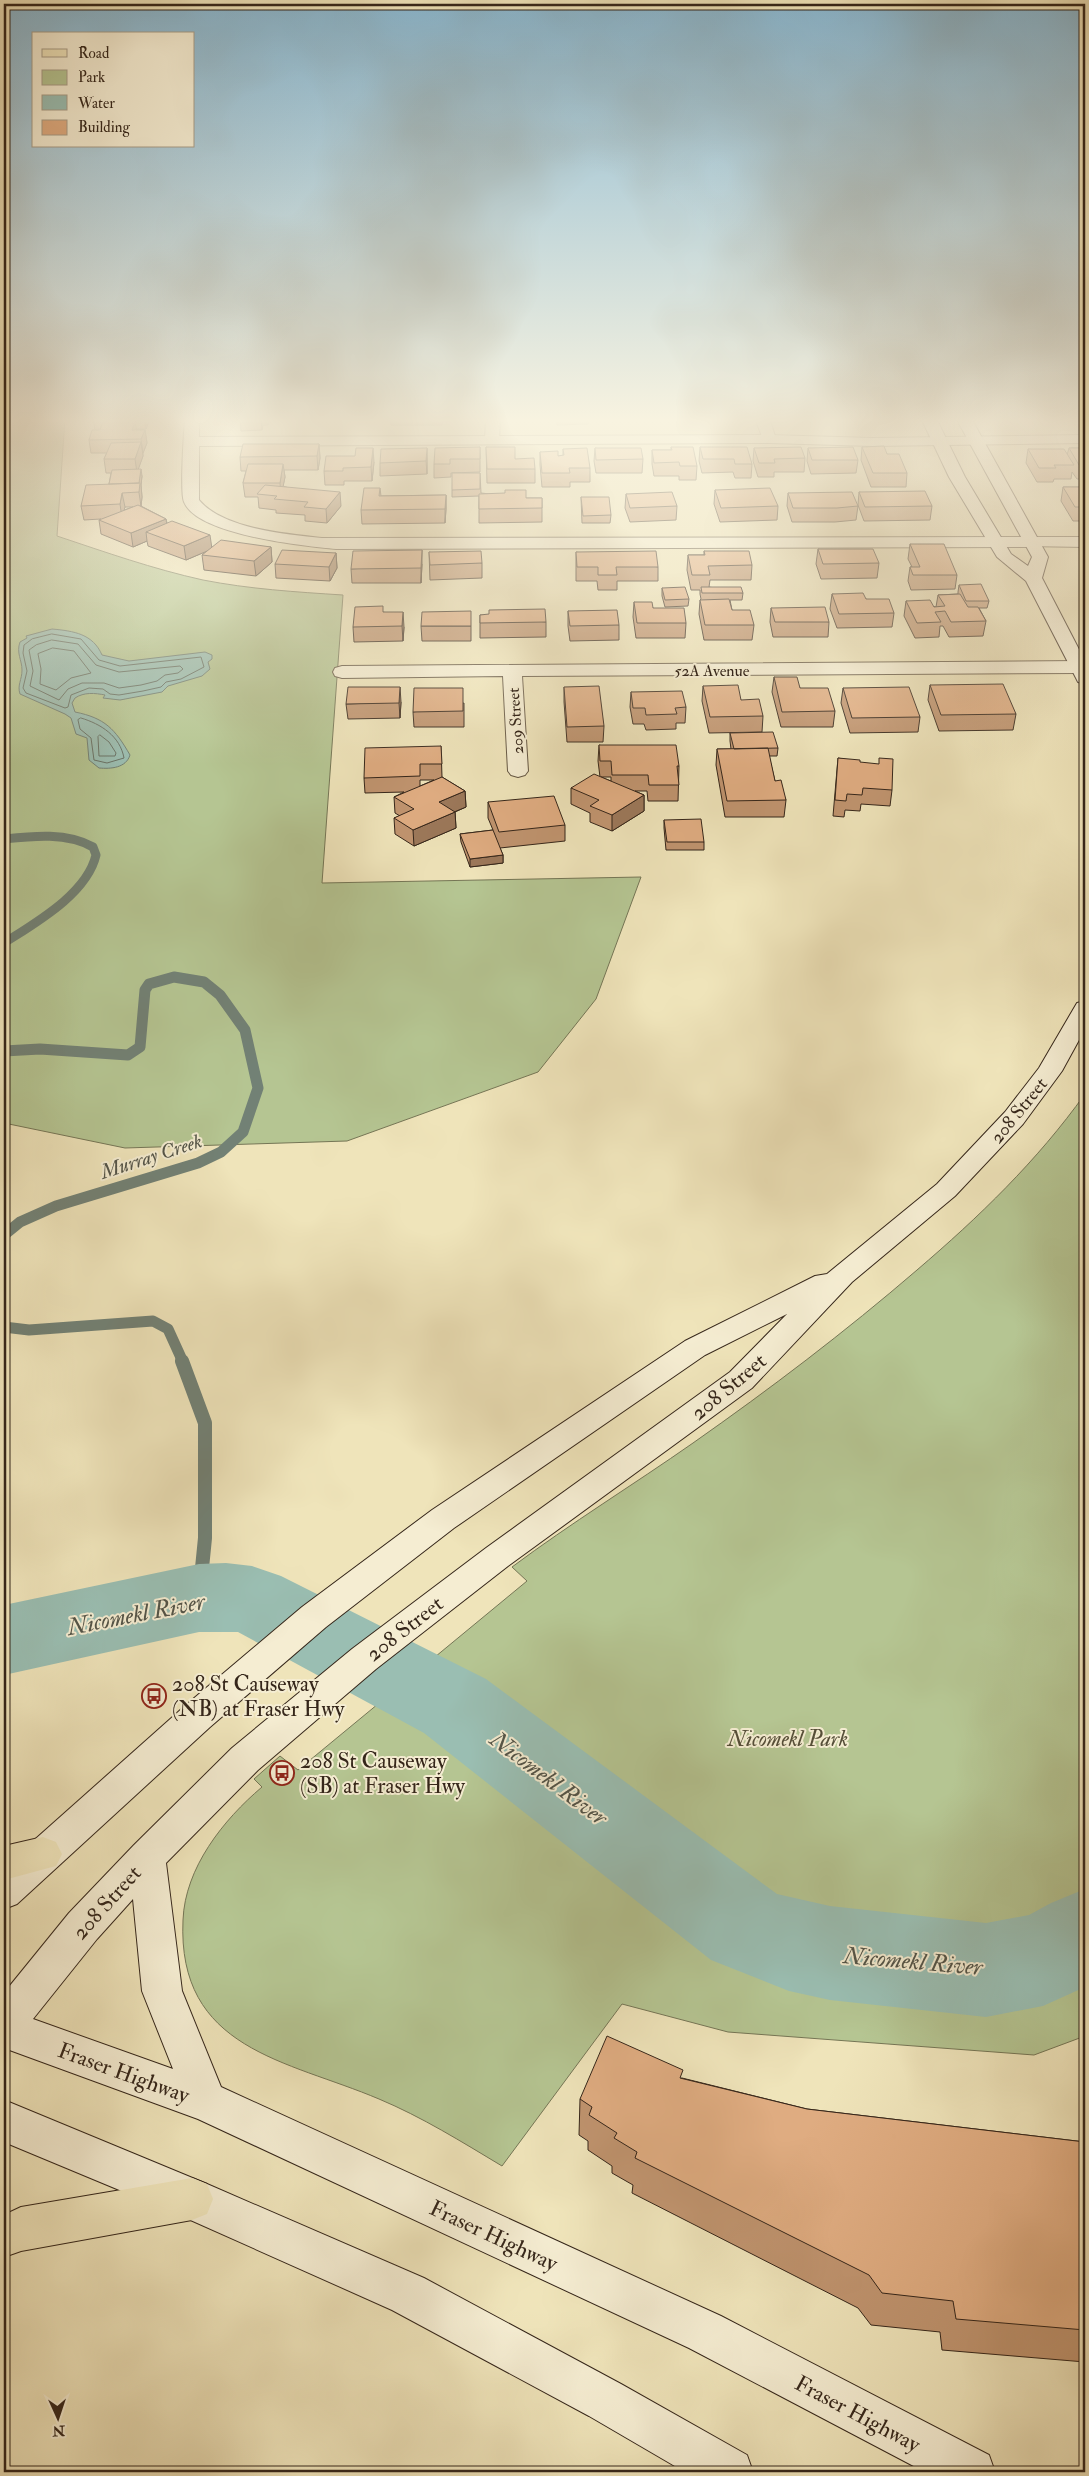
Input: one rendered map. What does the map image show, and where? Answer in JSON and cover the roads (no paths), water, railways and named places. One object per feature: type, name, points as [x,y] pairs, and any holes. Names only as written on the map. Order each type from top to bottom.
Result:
[{"type":"main road","points":[[4,1863],[44,1854]]},
{"type":"main road","points":[[4,2236],[21,2228],[192,2199]]},
{"type":"street","points":[[265,534],[299,542],[336,544],[1085,542]]},
{"type":"street","points":[[992,534],[1005,557],[1033,578],[1083,673]]},
{"type":"street","points":[[1027,534],[1040,557],[1033,578]]},
{"type":"street","name":"209 Street","points":[[512,671],[518,771]]},
{"type":"street","name":"52A Avenue","points":[[342,672],[1083,673]]},
{"type":"street","name":"208 Street","points":[[4,2024],[83,1926],[147,1857],[245,1759],[364,1659],[496,1557],[741,1380],[842,1275],[946,1190],[1001,1132],[1050,1071],[1085,1008]]},
{"type":"street","name":"208 Street","points":[[4,1891],[198,1716],[314,1617],[443,1519],[695,1348],[842,1275]]},
{"type":"street","points":[[147,1857],[162,1991],[206,2101]]},
{"type":"street","name":"Fraser Highway","points":[[4,2028],[206,2101],[704,2332],[972,2472]]},
{"type":"street","points":[[4,2121],[192,2199],[408,2294],[605,2400],[730,2472]]},
{"type":"water","points":[[52,629],[82,635],[93,642],[102,655],[129,661],[205,652],[212,655],[212,659],[208,662],[210,669],[202,676],[168,686],[162,692],[120,700],[103,698],[105,695],[93,693],[75,698],[72,703],[75,712],[102,721],[119,738],[130,755],[122,765],[113,768],[99,768],[89,760],[87,738],[76,734],[71,718],[20,694],[22,670],[19,650],[20,642],[27,638],[26,636]]},
{"type":"waterway","name":"Murray Creek","points":[[4,839],[61,837],[83,842],[93,847],[96,855],[91,869],[71,895],[44,917],[4,943]]},
{"type":"waterway","name":"Murray Creek","points":[[4,1051],[40,1049],[128,1055],[140,1047],[145,990],[149,984],[174,977],[204,982],[220,995],[245,1030],[258,1088],[243,1132],[221,1152],[198,1163],[56,1206],[20,1222],[4,1235]]},
{"type":"waterway","name":"Murray Creek","points":[[4,1327],[29,1330],[153,1321],[168,1329],[183,1362]]},
{"type":"waterway","name":"Murray Creek","points":[[182,1361],[205,1423],[205,1538],[199,1598]]},
{"type":"waterway","name":"Nicomekl River","points":[[4,1640],[199,1598],[226,1597],[252,1600],[455,1706],[745,1928],[789,1945],[830,1953],[986,1970],[1043,1959],[1085,1935]]},
{"type":"place","name":"208 St Causeway (NB) at Fraser Hwy","points":[[154,1696]]},
{"type":"place","name":"208 St Causeway (SB) at Fraser Hwy","points":[[282,1773]]},
{"type":"park label","name":"Nicomekl Park","points":[[788,1738]]}]
